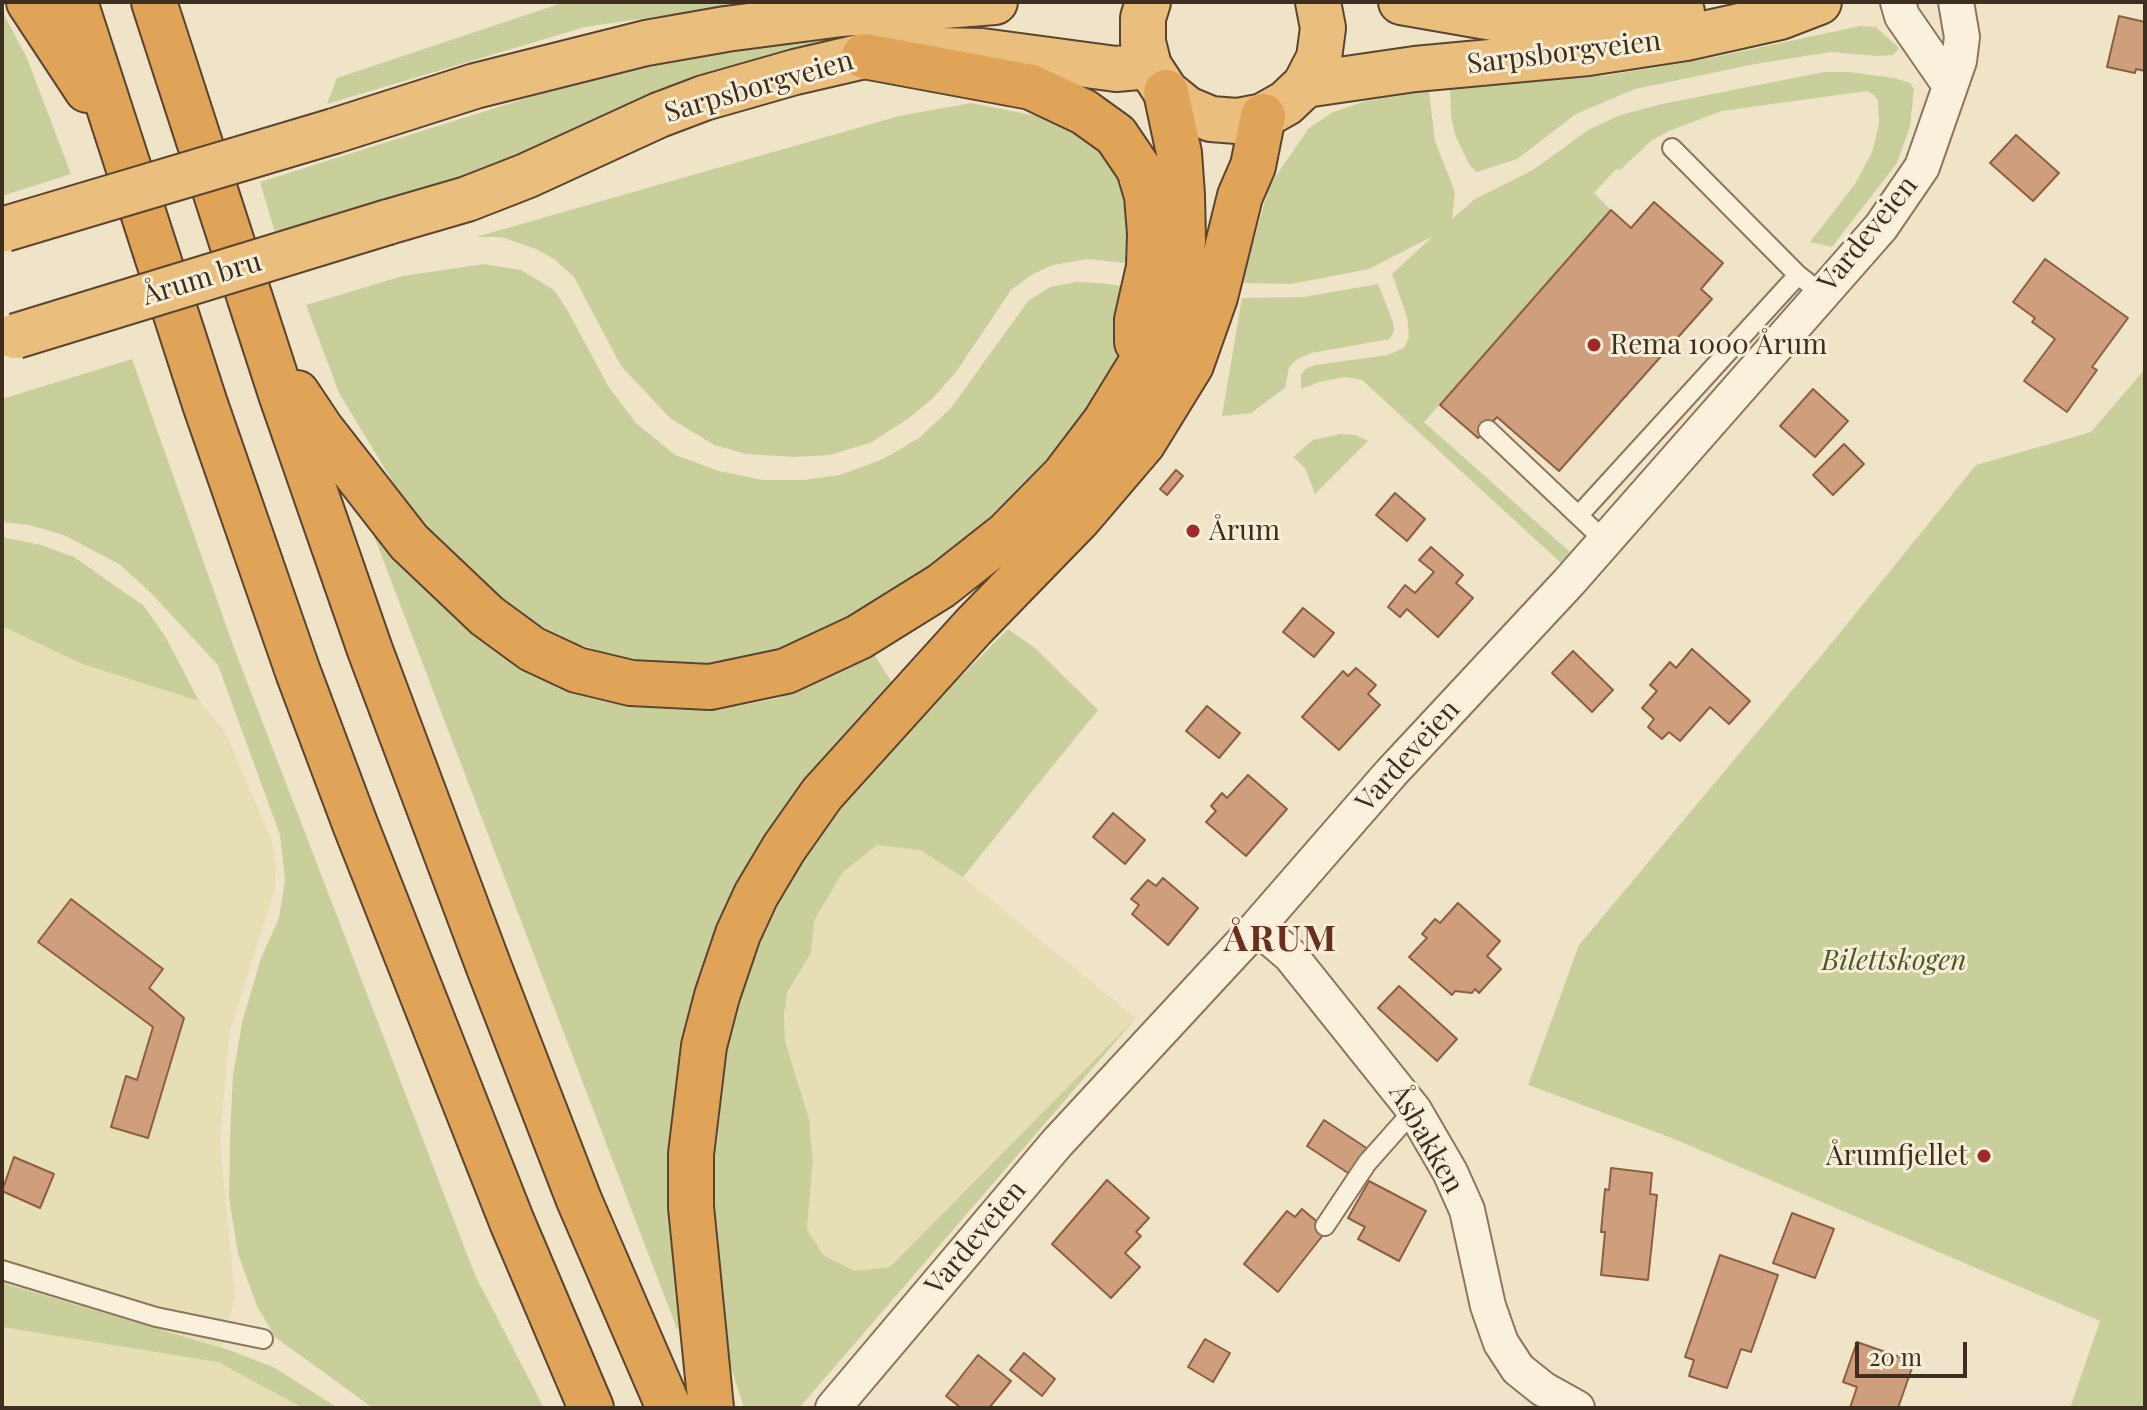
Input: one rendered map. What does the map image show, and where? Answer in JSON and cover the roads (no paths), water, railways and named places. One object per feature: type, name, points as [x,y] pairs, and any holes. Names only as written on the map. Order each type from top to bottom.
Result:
[{"type":"highway","points":[[29,2],[118,139]]},
{"type":"highway","points":[[75,2],[205,404],[309,700],[512,1222],[591,1408]]},
{"type":"highway","points":[[154,2],[265,344],[375,665],[579,1200],[669,1408]]},
{"type":"highway","name":"Sarpsborgveien","points":[[4,229],[475,86],[646,43],[841,14],[995,2]]},
{"type":"highway","points":[[265,344],[321,429],[419,552],[487,616],[532,649],[577,670],[631,683],[710,687],[786,671],[859,637],[941,586],[1007,534],[1064,476],[1105,422],[1162,329],[1177,286],[1183,241],[1179,153],[1158,79],[1143,42],[1143,18],[1148,2]]},
{"type":"highway","points":[[1158,79],[1187,109],[1211,119],[1237,121],[1263,116],[1286,103],[1305,85],[1319,58],[1323,28],[1318,2]]},
{"type":"highway","name":"Sarpsborgveien","points":[[1401,2],[1493,18],[1587,19],[1682,12],[1739,2]]},
{"type":"highway","name":"Sarpsborgveien","points":[[1305,85],[1415,69],[1588,53],[1686,38],[1780,17],[1819,2]]},
{"type":"highway","name":"Sarpsborgveien","points":[[388,222],[482,194],[704,98],[864,56],[935,50],[982,51],[1116,69],[1158,79]]},
{"type":"highway","points":[[864,56],[1031,87],[1084,112],[1116,135],[1139,169],[1147,196],[1149,267],[1137,320],[1137,372]]},
{"type":"highway","points":[[711,1408],[691,1207],[691,1154],[704,1046],[738,934],[756,895],[784,848],[822,794],[973,627],[1079,518],[1143,443],[1191,365],[1215,297],[1240,196],[1253,166],[1263,116]]},
{"type":"highway","name":"Årum bru","points":[[7,339],[388,222]]},
{"type":"street","points":[[1898,2],[1902,16],[1949,84]]},
{"type":"street","name":"Vardeveien","points":[[833,1408],[1057,1143],[1257,927],[1391,773],[1604,540],[1810,284],[1881,227],[1922,167],[1959,61],[1962,37],[1956,2]]},
{"type":"street","name":"Åsbakken","points":[[1257,927],[1290,955],[1414,1110],[1450,1172],[1467,1210],[1488,1306],[1501,1343],[1518,1369],[1543,1389],[1577,1408]]},
{"type":"lane","points":[[1579,515],[1810,284],[1672,148]]},
{"type":"lane","points":[[1488,430],[1604,540]]},
{"type":"lane","points":[[1325,1226],[1367,1163],[1414,1110]]},
{"type":"lane","points":[[2,1270],[156,1317],[263,1339]]},
{"type":"place","name":"Rema 1000 Årum","points":[[1594,345]]},
{"type":"place","name":"Årum","points":[[1193,531]]},
{"type":"place","name":"Årumfjellet","points":[[1984,1156]]},
{"type":"district","name":"ÅRUM","points":[[1281,940]]},
{"type":"park label","name":"Bilettskogen","points":[[1894,961]]}]
